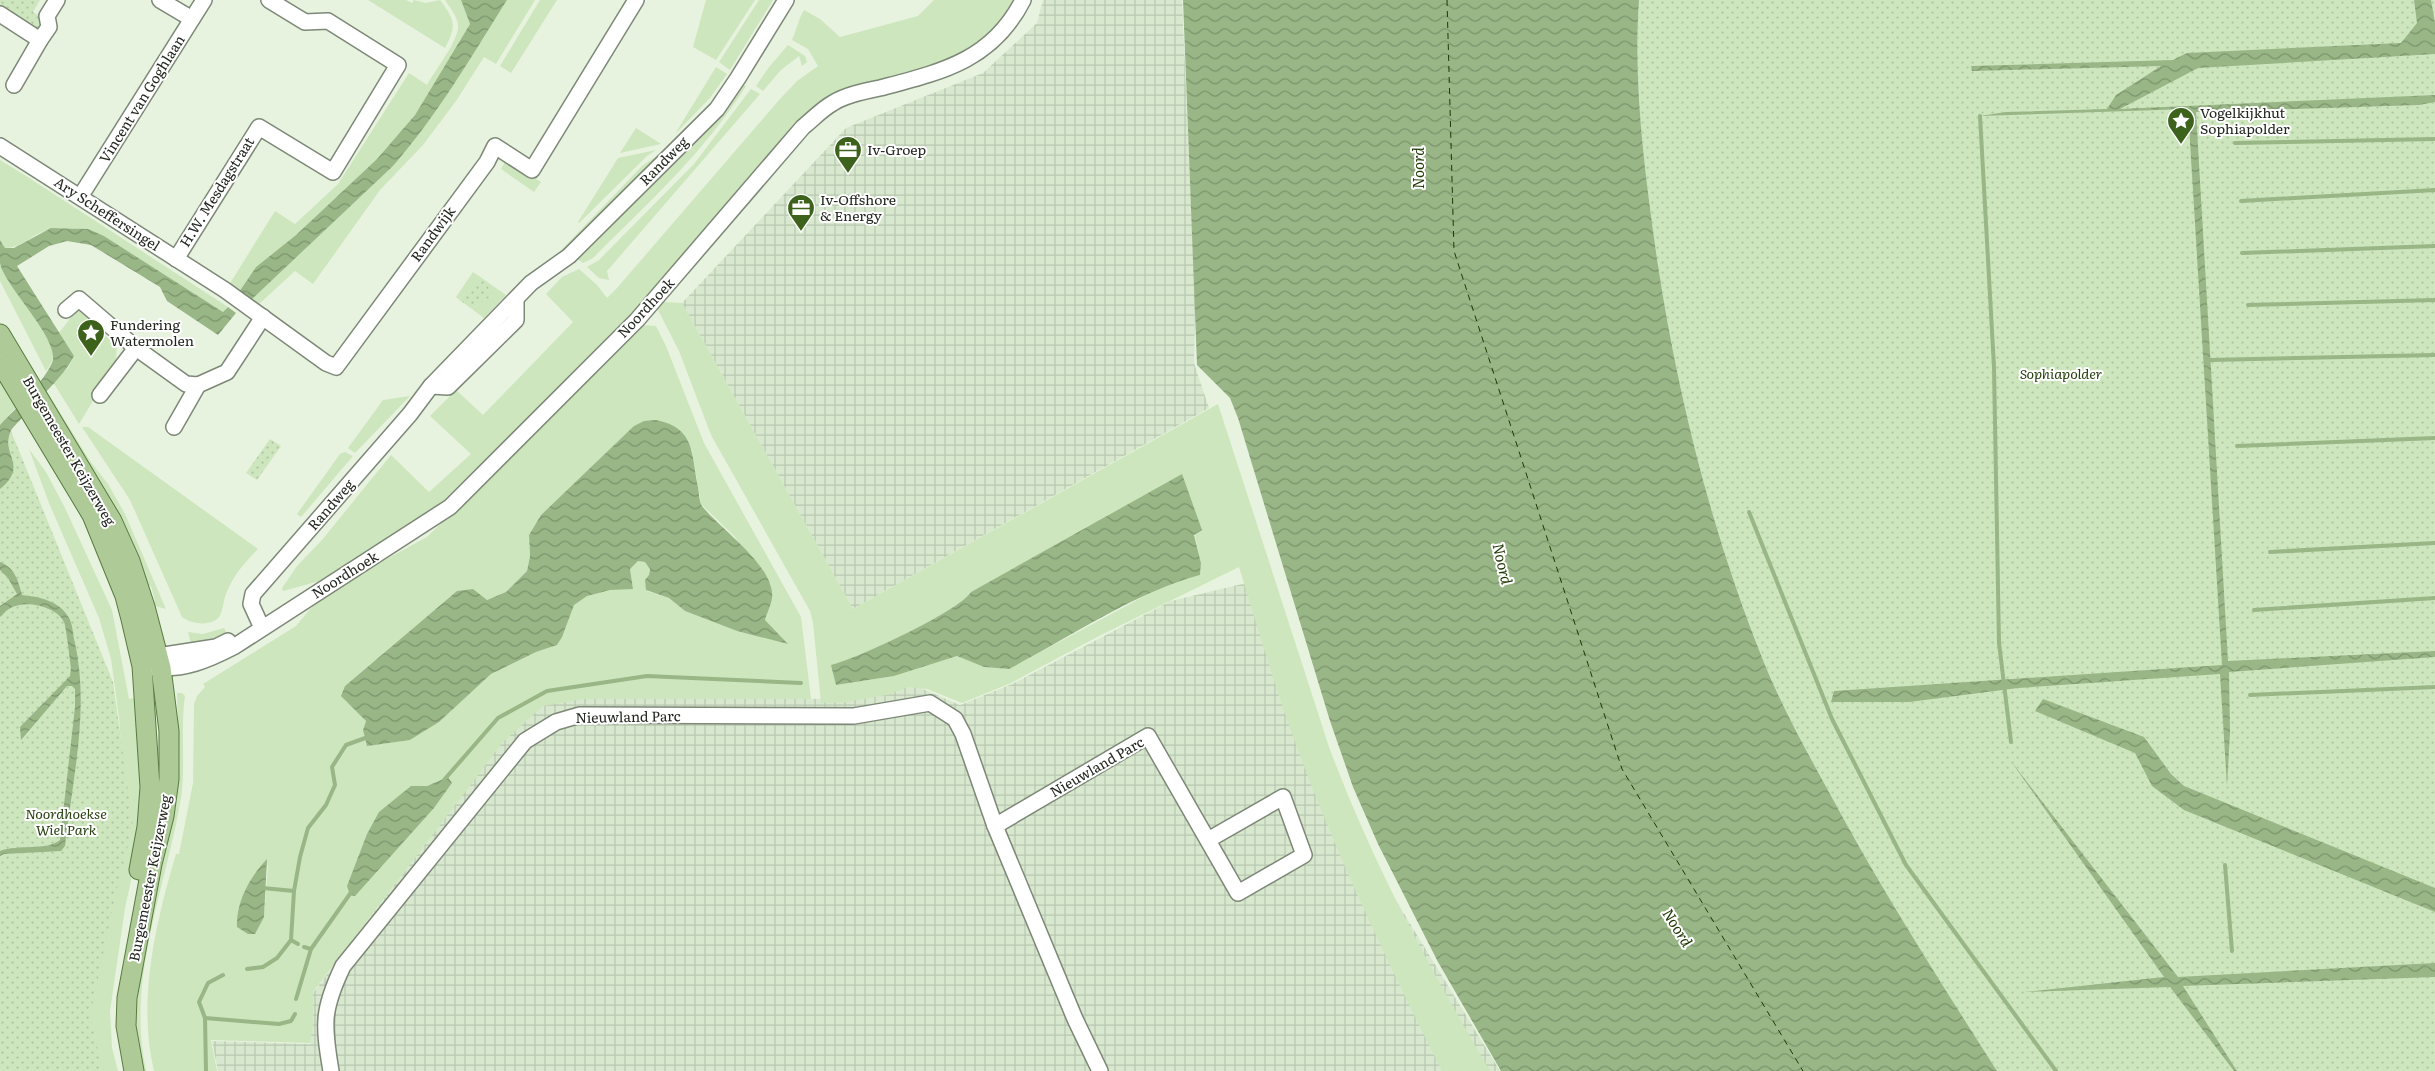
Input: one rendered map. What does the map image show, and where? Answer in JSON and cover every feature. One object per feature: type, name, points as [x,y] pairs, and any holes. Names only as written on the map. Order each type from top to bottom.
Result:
[{"type":"main road","name":"Burgemeester Keijzerweg","points":[[0,334],[24,387],[92,515],[153,663],[169,730],[169,779],[164,816],[151,872],[127,998],[126,1026],[134,1071]]},
{"type":"main road","name":"Burgemeester Keijzerweg","points":[[0,362],[24,387]]},
{"type":"main road","name":"Burgemeester Keijzerweg","points":[[121,1071],[113,1019],[117,982],[147,827],[150,787],[153,663]]},
{"type":"street","points":[[14,85],[49,26],[47,16],[57,0]]},
{"type":"street","points":[[160,0],[192,19]]},
{"type":"street","name":"Vincent van Goghlaan","points":[[80,197],[204,0]]},
{"type":"street","name":"H.W. Mesdagstraat","points":[[176,259],[258,127],[333,172],[398,65],[328,21],[304,22],[269,0]]},
{"type":"street","name":"Randwijk","points":[[262,317],[326,363],[336,367],[487,162],[495,146],[532,170],[636,0]]},
{"type":"street","name":"Randweg","points":[[262,628],[251,604],[253,594],[410,414],[431,386],[448,387],[516,320],[516,299],[543,274],[569,256],[717,109],[786,0]]},
{"type":"street","name":"Noordhoek","points":[[153,663],[216,647],[262,628],[450,507],[637,320],[803,127],[833,102],[928,75],[955,66],[975,55],[993,42],[1009,24],[1023,0]]},
{"type":"street","points":[[0,14],[40,40]]},
{"type":"street","name":"Ary Scheffersingel","points":[[0,146],[176,259],[262,317]]},
{"type":"street","points":[[66,310],[78,299],[136,348],[186,384],[198,385],[226,372],[262,317]]},
{"type":"street","points":[[100,395],[136,348]]},
{"type":"street","points":[[174,427],[198,385]]},
{"type":"street","name":"Nieuwland Parc","points":[[331,1071],[324,1029],[330,994],[343,966],[525,742],[556,722],[580,715],[854,716],[930,703],[955,719],[963,734],[995,826],[1075,1019],[1100,1071]]},
{"type":"street","name":"Nieuwland Parc","points":[[995,826],[1148,736],[1238,893],[1304,855],[1283,798],[1208,840]]},
{"type":"shaded area","points":[[1043,0],[1182,0],[1195,293],[1194,363],[1209,408],[853,609],[682,303],[846,128],[983,73],[1037,23]]},
{"type":"shaded area","points":[[1267,578],[1350,825],[1500,1071],[218,1071],[212,1041],[310,1044],[313,993],[505,738],[541,702],[581,695],[825,699],[914,685],[960,705],[1012,684],[1171,601]]},
{"type":"green space","points":[[0,0],[40,0],[33,12],[43,18],[44,22],[39,30],[32,30],[0,10]]},
{"type":"green space","points":[[368,0],[406,0],[412,3],[414,0],[426,3],[440,0],[453,23],[453,28],[445,48]]},
{"type":"green space","points":[[445,0],[461,0],[470,24],[415,115],[377,159],[296,235],[256,267],[239,292],[229,285],[275,211],[295,224],[338,184],[409,73],[427,85],[451,47],[458,31],[456,18]]},
{"type":"green space","points":[[507,0],[535,0],[496,64],[484,57],[456,101],[423,145],[380,190],[313,284],[295,271],[258,305],[251,300],[393,166],[439,107]]},
{"type":"green space","points":[[540,0],[557,0],[511,73],[500,66]]},
{"type":"green space","points":[[706,0],[755,0],[716,60],[693,47]]},
{"type":"green space","points":[[759,0],[773,0],[730,70],[719,62]]},
{"type":"green space","points":[[934,0],[1016,0],[989,38],[941,67],[830,98],[595,360],[483,473],[414,527],[334,577],[283,591],[282,588],[297,566],[322,540],[391,455],[429,492],[471,454],[430,416],[456,390],[483,415],[573,322],[546,294],[562,277],[579,269],[597,285],[607,298],[617,288],[780,99],[797,81],[818,66],[808,49],[792,40],[804,10],[820,19],[840,37],[918,16]]},
{"type":"green space","name":"Sophiapolder","points":[[1639,0],[2435,0],[2435,1071],[1997,1071],[1890,899],[1804,746],[1765,665],[1729,566],[1713,516],[1686,414],[1665,311],[1641,130],[1638,65]]},
{"type":"green space","points":[[788,45],[805,56],[807,62],[802,66],[799,56],[781,70],[763,91],[756,86]]},
{"type":"green space","points":[[716,67],[727,74],[710,98],[675,134]]},
{"type":"green space","points":[[742,84],[746,86],[730,110],[694,155],[654,197],[593,258],[583,263],[576,258]]},
{"type":"green space","points":[[751,89],[760,94],[607,271],[609,280],[599,278],[587,267],[599,260],[694,164]]},
{"type":"green space","points":[[636,128],[661,144],[620,153]]},
{"type":"green space","points":[[669,148],[567,250],[548,264],[642,166]]},
{"type":"green space","points":[[656,150],[647,156],[578,222],[618,158]]},
{"type":"green space","points":[[0,160],[228,307],[223,312],[104,236],[86,231],[60,228],[42,232],[17,246],[5,248],[0,240]]},
{"type":"green space","points":[[506,160],[541,182],[534,192],[501,169]]},
{"type":"green space","points":[[0,264],[38,322],[50,345],[53,358],[46,371],[0,281]]},
{"type":"green space","points":[[473,272],[506,295],[484,318],[472,309],[493,295],[484,281],[458,299],[456,297]]},
{"type":"green space","points":[[484,280],[493,295],[472,309],[458,299]]},
{"type":"green space","points":[[662,302],[682,303],[853,609],[1218,404],[1329,747],[1346,790],[1402,913],[1490,1071],[1442,1071],[1423,1033],[1368,918],[1317,801],[1269,665],[1239,567],[1099,636],[1011,683],[962,703],[927,689],[908,687],[887,695],[846,702],[821,703],[813,623],[810,611],[711,435],[679,351],[657,308]],"holes":[[[1182,475],[1201,563],[1200,575],[1176,581],[1141,598],[1009,669],[984,667],[957,656],[894,676],[836,685],[832,665],[884,645],[906,634],[947,611],[971,592]]]},
{"type":"green space","points":[[79,307],[90,316],[86,322],[112,341],[117,335],[122,342],[117,342],[116,360],[122,361],[105,381],[79,424],[53,382],[68,368],[74,356],[59,333]]},
{"type":"green space","points":[[641,325],[656,326],[666,346],[704,443],[801,617],[811,699],[583,699],[543,706],[503,742],[313,992],[313,1026],[310,1043],[211,1040],[217,1071],[154,1071],[149,1045],[147,1017],[151,962],[162,906],[176,854],[179,854],[193,783],[194,704],[197,696],[205,687],[203,684],[296,626],[311,608],[359,574],[427,537]],"holes":[[[644,421],[692,450],[701,504],[734,536],[771,584],[772,598],[765,620],[787,643],[737,631],[685,611],[669,598],[647,591],[650,567],[645,562],[638,561],[630,569],[633,589],[601,591],[579,600],[569,614],[557,645],[536,652],[491,674],[439,722],[410,740],[367,745],[363,730],[366,721],[345,686],[457,591],[473,590],[487,600],[506,592],[527,571],[530,556],[529,535],[541,515],[634,427]],[[448,777],[452,783],[434,808],[381,864],[411,786],[427,786]],[[268,865],[264,917],[251,879]]]},
{"type":"green space","points":[[0,369],[20,403],[0,425]]},
{"type":"green space","points":[[46,390],[90,461],[108,484],[125,514],[166,609],[151,605],[155,601],[151,586],[146,587],[43,393]]},
{"type":"green space","points":[[410,396],[355,453],[348,448],[383,400]]},
{"type":"green space","name":"Noordhoekse Wiel Park","points":[[9,426],[113,682],[133,826],[116,893],[90,1016],[103,1071],[0,1071],[0,436]]},
{"type":"green space","points":[[82,427],[88,427],[258,549],[232,581],[220,615],[215,620],[201,623],[182,617],[130,500]]},
{"type":"green space","points":[[270,439],[281,446],[257,480],[246,473]]},
{"type":"green space","points":[[29,449],[46,472],[65,508],[112,610],[129,699],[140,697],[145,816],[125,908],[110,1011],[112,1048],[118,1071],[68,1071],[122,757],[111,659],[99,618],[49,503]]},
{"type":"green space","points":[[345,452],[353,456],[301,517],[297,514],[340,454]]},
{"type":"green space","points":[[224,628],[228,636],[191,644],[188,632],[203,634]]},
{"type":"green space","points":[[177,693],[182,693],[185,696],[181,798],[144,967],[141,1036],[146,1071],[142,1071],[136,1028],[137,1004],[149,923],[176,805],[179,753]]},
{"type":"water","points":[[461,0],[507,0],[453,86],[409,147],[393,166],[251,300],[239,292],[256,267],[296,235],[377,159],[415,115],[470,24]]},
{"type":"water","name":"Noord","points":[[1183,0],[1639,0],[1638,65],[1641,130],[1665,311],[1686,414],[1713,516],[1729,566],[1765,665],[1804,746],[1890,899],[1997,1071],[1501,1071],[1438,962],[1378,844],[1353,787],[1330,721],[1238,418],[1230,398],[1197,365]]},
{"type":"water","points":[[2414,0],[2431,0],[2435,23],[2435,54],[2198,68],[2120,109],[2435,95],[2435,102],[2419,105],[2196,112],[2228,661],[2435,651],[2435,657],[2229,672],[2230,732],[2227,786],[2220,674],[2018,688],[1909,702],[1831,702],[1834,691],[2222,665],[2188,109],[1980,116],[2006,112],[2107,109],[2116,95],[2161,66],[1972,71],[1971,66],[2173,60],[2187,53],[2401,43],[2417,23]]},
{"type":"water","points":[[51,228],[88,229],[104,236],[223,312],[228,307],[236,313],[218,335],[167,301],[160,287],[91,245],[67,241],[49,246],[17,266],[74,356],[57,380],[11,431],[8,441],[14,467],[13,473],[0,489],[0,425],[42,380],[52,363],[53,353],[49,341],[4,273],[0,263],[0,240],[5,248],[14,248]]},
{"type":"water","points":[[656,420],[669,424],[685,436],[692,453],[702,506],[745,549],[765,574],[771,586],[772,598],[765,620],[788,644],[737,631],[685,611],[669,598],[646,590],[645,580],[649,575],[650,569],[645,562],[638,561],[630,569],[633,589],[610,590],[587,596],[574,605],[557,645],[536,652],[491,674],[439,722],[410,740],[367,746],[363,730],[366,721],[341,696],[345,686],[457,591],[473,589],[487,600],[506,592],[527,571],[530,556],[529,535],[541,515],[634,426],[644,421]]},
{"type":"water","points":[[1182,474],[1202,530],[1194,535],[1201,563],[1200,575],[1151,592],[1009,669],[984,667],[957,656],[894,676],[836,685],[831,665],[862,654],[906,634],[947,611],[971,592]]},
{"type":"water","points":[[0,562],[12,571],[22,595],[36,597],[56,604],[66,614],[72,626],[81,691],[79,740],[65,846],[61,851],[4,854],[0,856],[0,851],[7,849],[48,845],[60,840],[75,707],[75,689],[72,686],[67,686],[21,740],[20,727],[70,676],[71,668],[67,636],[64,622],[60,616],[47,608],[31,604],[15,606],[0,617],[0,606],[17,594],[8,578],[0,570]]},
{"type":"water","points":[[2043,699],[2144,737],[2171,774],[2184,786],[2435,888],[2435,912],[2184,810],[2152,786],[2135,753],[2035,711]]},
{"type":"water","points":[[2010,760],[2178,977],[2435,963],[2435,977],[2183,986],[2237,1071],[2234,1071],[2170,987],[2025,992],[2164,977]]},
{"type":"water","points":[[448,777],[452,783],[434,808],[355,896],[350,895],[347,886],[367,834],[379,812],[411,786],[427,786]]},
{"type":"water","points":[[267,859],[264,917],[255,934],[248,934],[237,927],[239,908],[245,890]]},
{"type":"waterway","points":[[1980,116],[1994,367],[1999,643],[2011,742]]},
{"type":"waterway","points":[[2235,143],[2435,139]]},
{"type":"waterway","points":[[2241,201],[2435,190]]},
{"type":"waterway","points":[[2242,253],[2435,246]]},
{"type":"waterway","points":[[2248,305],[2435,300]]},
{"type":"waterway","points":[[2210,360],[2435,355]]},
{"type":"waterway","points":[[2237,446],[2435,438]]},
{"type":"waterway","points":[[1749,512],[1832,719],[1906,865],[2056,1071]]},
{"type":"waterway","points":[[2270,552],[2435,543]]},
{"type":"waterway","points":[[2254,610],[2435,598]]},
{"type":"waterway","points":[[444,780],[498,718],[547,691],[647,676],[801,683]]},
{"type":"waterway","points":[[2250,695],[2435,687]]},
{"type":"waterway","points":[[247,969],[263,967],[277,958],[291,940],[294,891],[300,857],[308,828],[326,805],[335,785],[332,767],[346,745],[368,737]]},
{"type":"waterway","points":[[2225,865],[2232,951]]},
{"type":"waterway","points":[[263,888],[294,891]]},
{"type":"waterway","points":[[296,999],[311,949],[352,891]]},
{"type":"waterway","points":[[291,940],[298,944]]},
{"type":"waterway","points":[[304,947],[311,949]]},
{"type":"waterway","points":[[206,1071],[205,1018],[199,1002],[208,983],[223,975]]},
{"type":"waterway","points":[[205,1018],[279,1024],[291,1021],[295,1014]]},
{"type":"ferry route","points":[[1447,0],[1454,251],[1622,769],[1803,1071]]},
{"type":"place","name":"Vogelkijkhut Sophiapolder","points":[[2181,145]]},
{"type":"place","name":"Iv-Groep","points":[[848,174]]},
{"type":"place","name":"Iv-Offshore & Energy","points":[[801,232]]},
{"type":"place","name":"Fundering Watermolen","points":[[91,357]]}]
